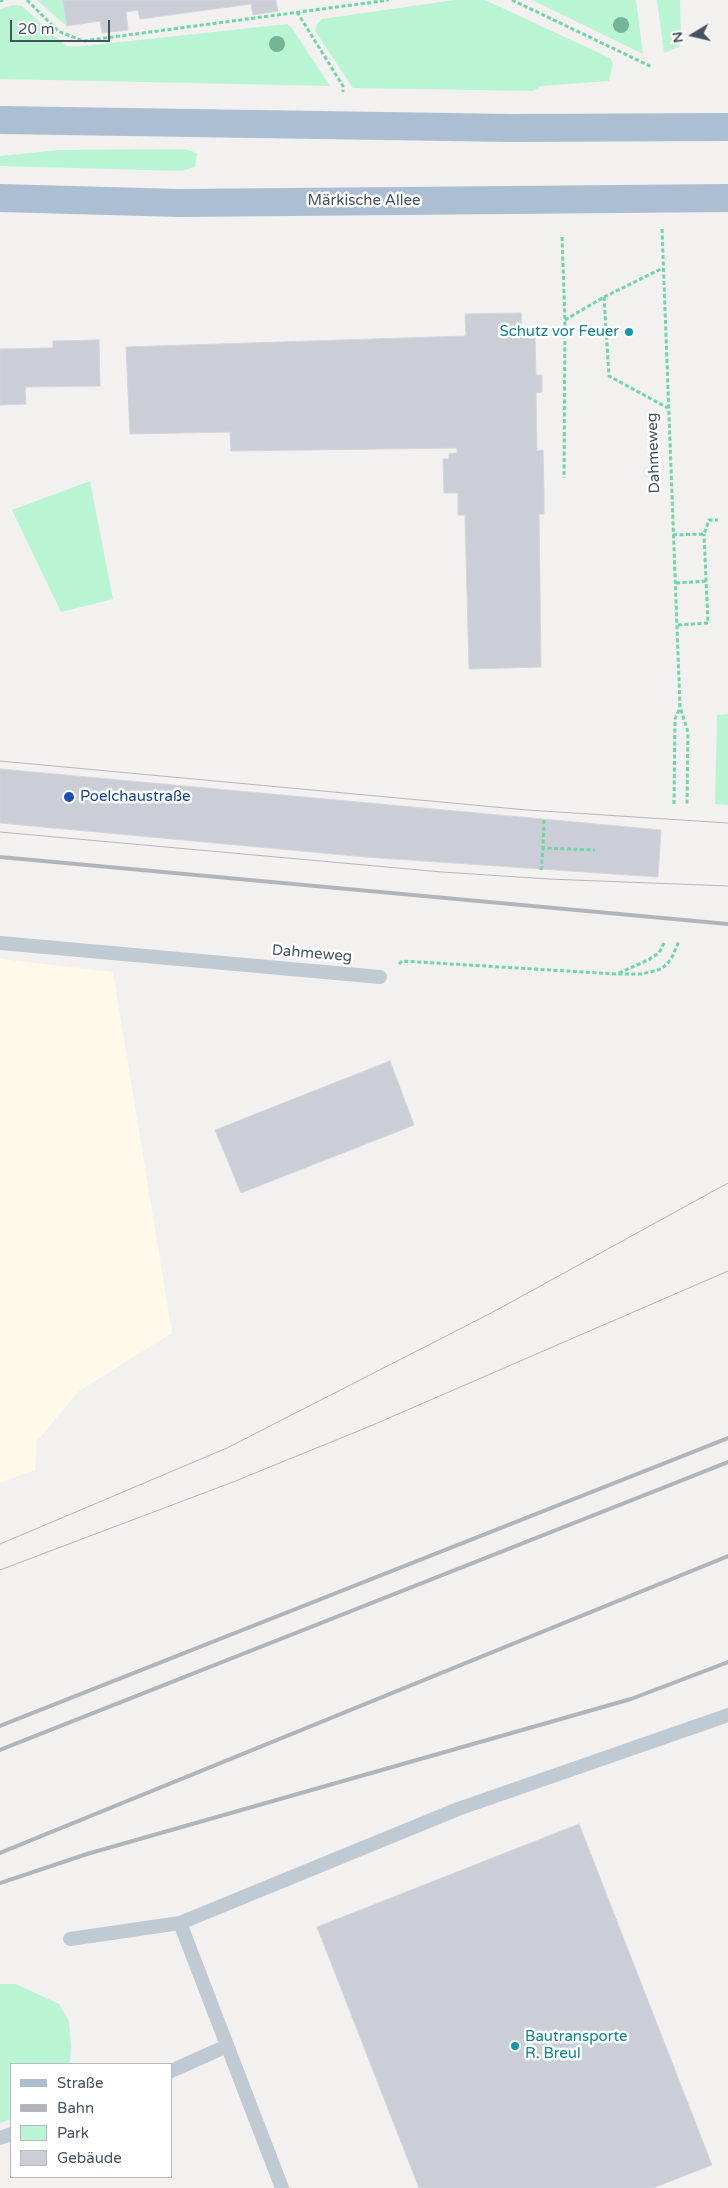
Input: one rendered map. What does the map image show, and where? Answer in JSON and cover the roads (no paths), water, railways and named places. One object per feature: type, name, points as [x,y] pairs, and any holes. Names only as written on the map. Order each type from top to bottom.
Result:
[{"type":"main road","points":[[0,120],[482,128],[728,127]]},
{"type":"main road","name":"Märkische Allee","points":[[0,198],[180,203],[728,198]]},
{"type":"lane","name":"Dahmeweg","points":[[0,943],[380,977]]},
{"type":"lane","points":[[70,1939],[180,1923],[458,1809],[728,1715]]},
{"type":"lane","points":[[180,1923],[282,2188]]},
{"type":"lane","points":[[172,2070],[227,2046]]},
{"type":"tram line","points":[[0,761],[527,810],[728,823]]},
{"type":"tram line","points":[[0,832],[442,872],[548,879],[728,886]]},
{"type":"tram line","points":[[0,1544],[227,1448],[493,1312],[728,1183]]},
{"type":"tram line","points":[[0,1570],[233,1482],[368,1427],[728,1271]]},
{"type":"railway","points":[[0,857],[728,924]]},
{"type":"railway","points":[[0,1726],[728,1438]]},
{"type":"railway","points":[[0,1750],[728,1462]]},
{"type":"railway","points":[[0,1853],[728,1556]]},
{"type":"railway","points":[[0,1883],[87,1854],[631,1699],[728,1662]]},
{"type":"place","name":"Schutz vor Feuer","points":[[629,332]]},
{"type":"place","name":"Poelchaustraße","points":[[69,797]]},
{"type":"place","name":"Bautransporte R. Breul","points":[[515,2046]]}]
